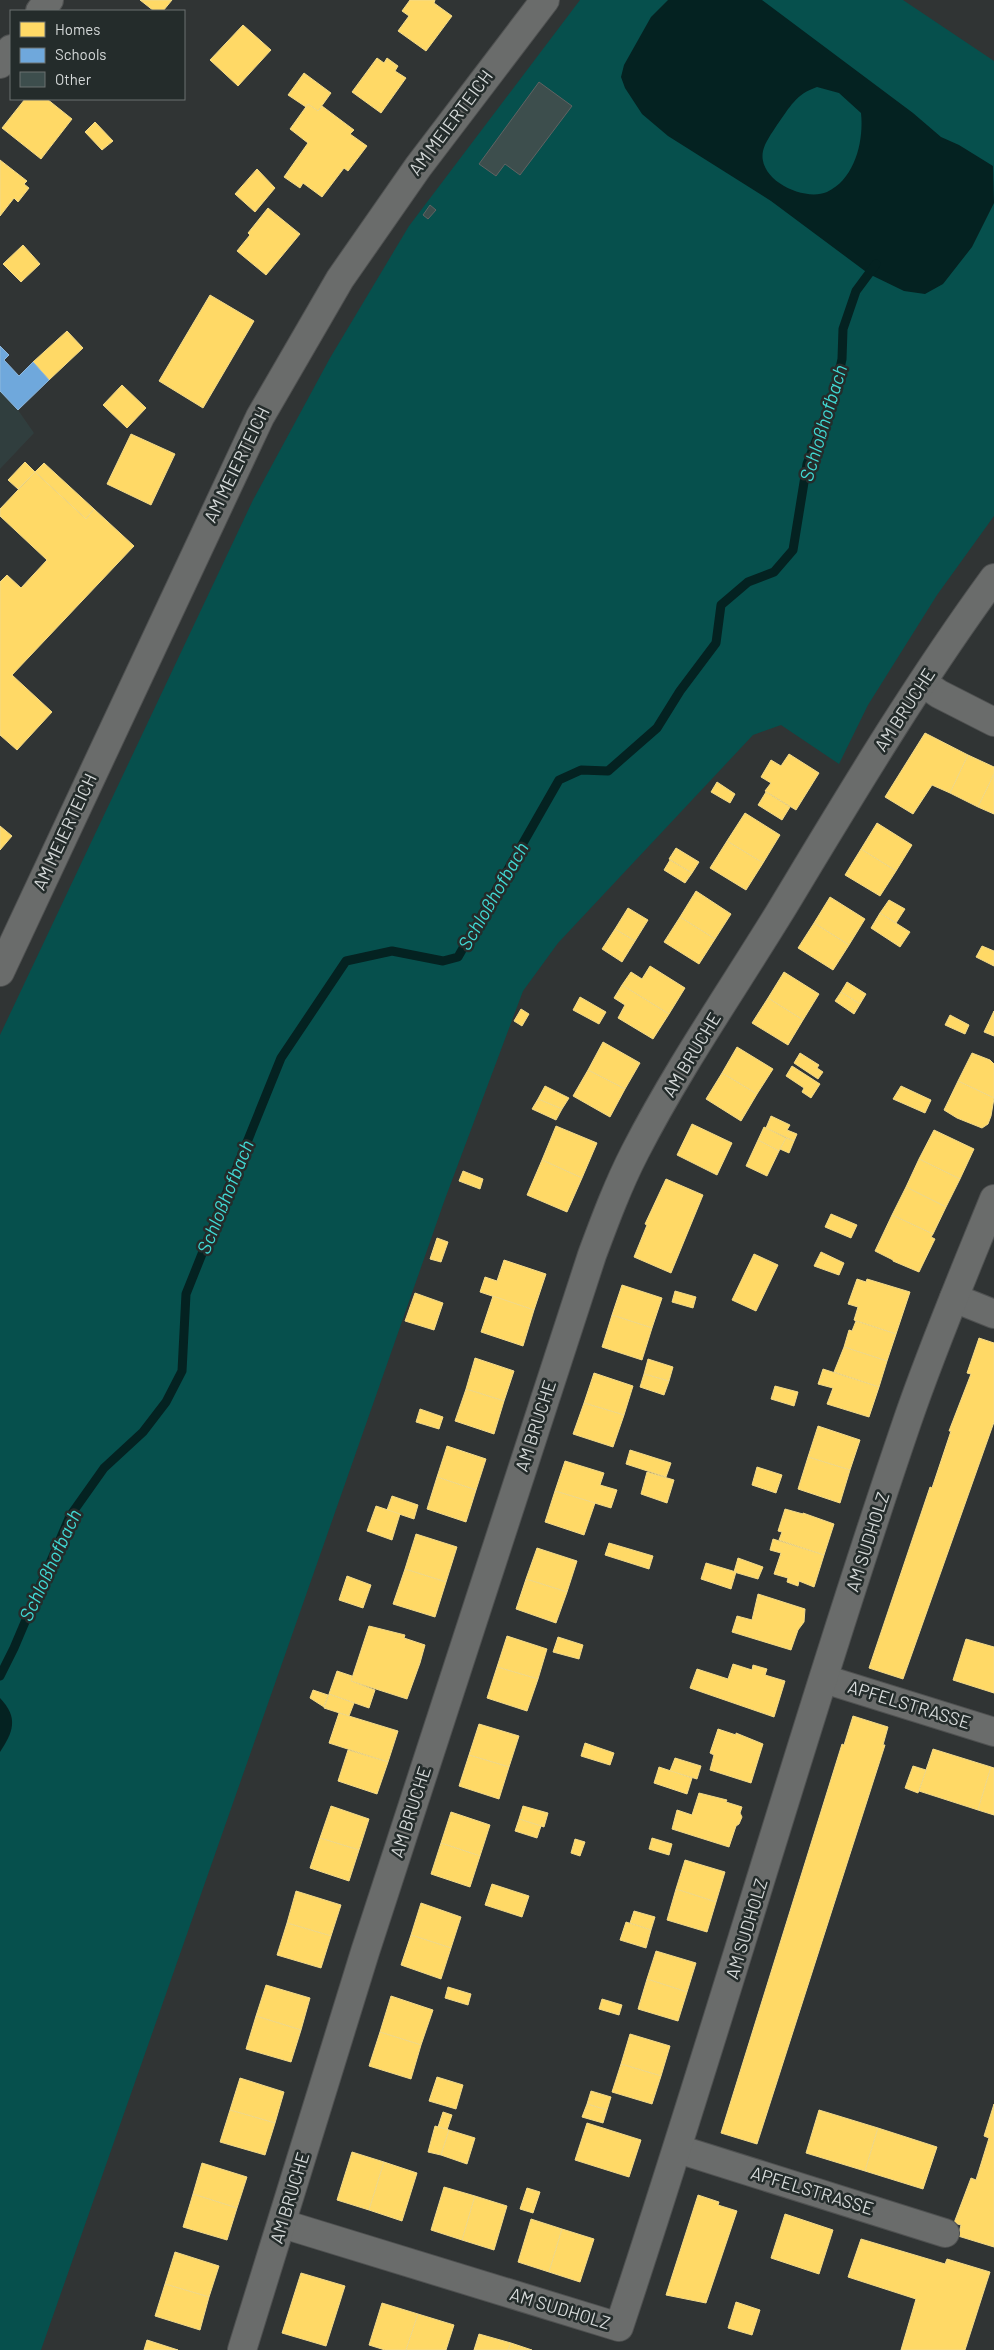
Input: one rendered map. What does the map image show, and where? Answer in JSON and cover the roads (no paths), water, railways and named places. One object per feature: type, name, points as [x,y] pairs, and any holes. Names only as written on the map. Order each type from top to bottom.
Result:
[{"type":"street","points":[[41,10],[49,0]]},
{"type":"street","name":"AM MEIERTEICH","points":[[0,972],[219,500],[268,401],[350,264],[429,152],[545,0]]},
{"type":"street","points":[[0,64],[10,50]]},
{"type":"street","name":"AM BRUCHE","points":[[242,2350],[371,1933],[589,1264],[616,1194],[635,1152],[674,1084],[876,753],[961,623],[994,578]]},
{"type":"street","points":[[922,683],[939,694],[994,722]]},
{"type":"street","name":"AM SUDHOLZ","points":[[282,2224],[619,2327],[678,2149],[824,1679],[908,1420],[994,1199]]},
{"type":"street","points":[[954,1298],[994,1314]]},
{"type":"street","name":"APFELSTRASSE","points":[[824,1679],[994,1732]]},
{"type":"street","name":"APFELSTRASSE","points":[[678,2149],[945,2233]]},
{"type":"waterway","name":"Schloßhofbach","points":[[0,1676],[14,1648],[70,1516],[104,1468],[143,1432],[166,1402],[182,1371],[186,1294],[281,1058],[346,961],[392,951],[443,961],[458,957],[559,780],[581,770],[608,771],[657,728],[680,691],[716,643],[721,605],[748,582],[774,572],[793,550],[807,464],[835,392],[842,359],[843,329],[856,291],[876,264]]}]
